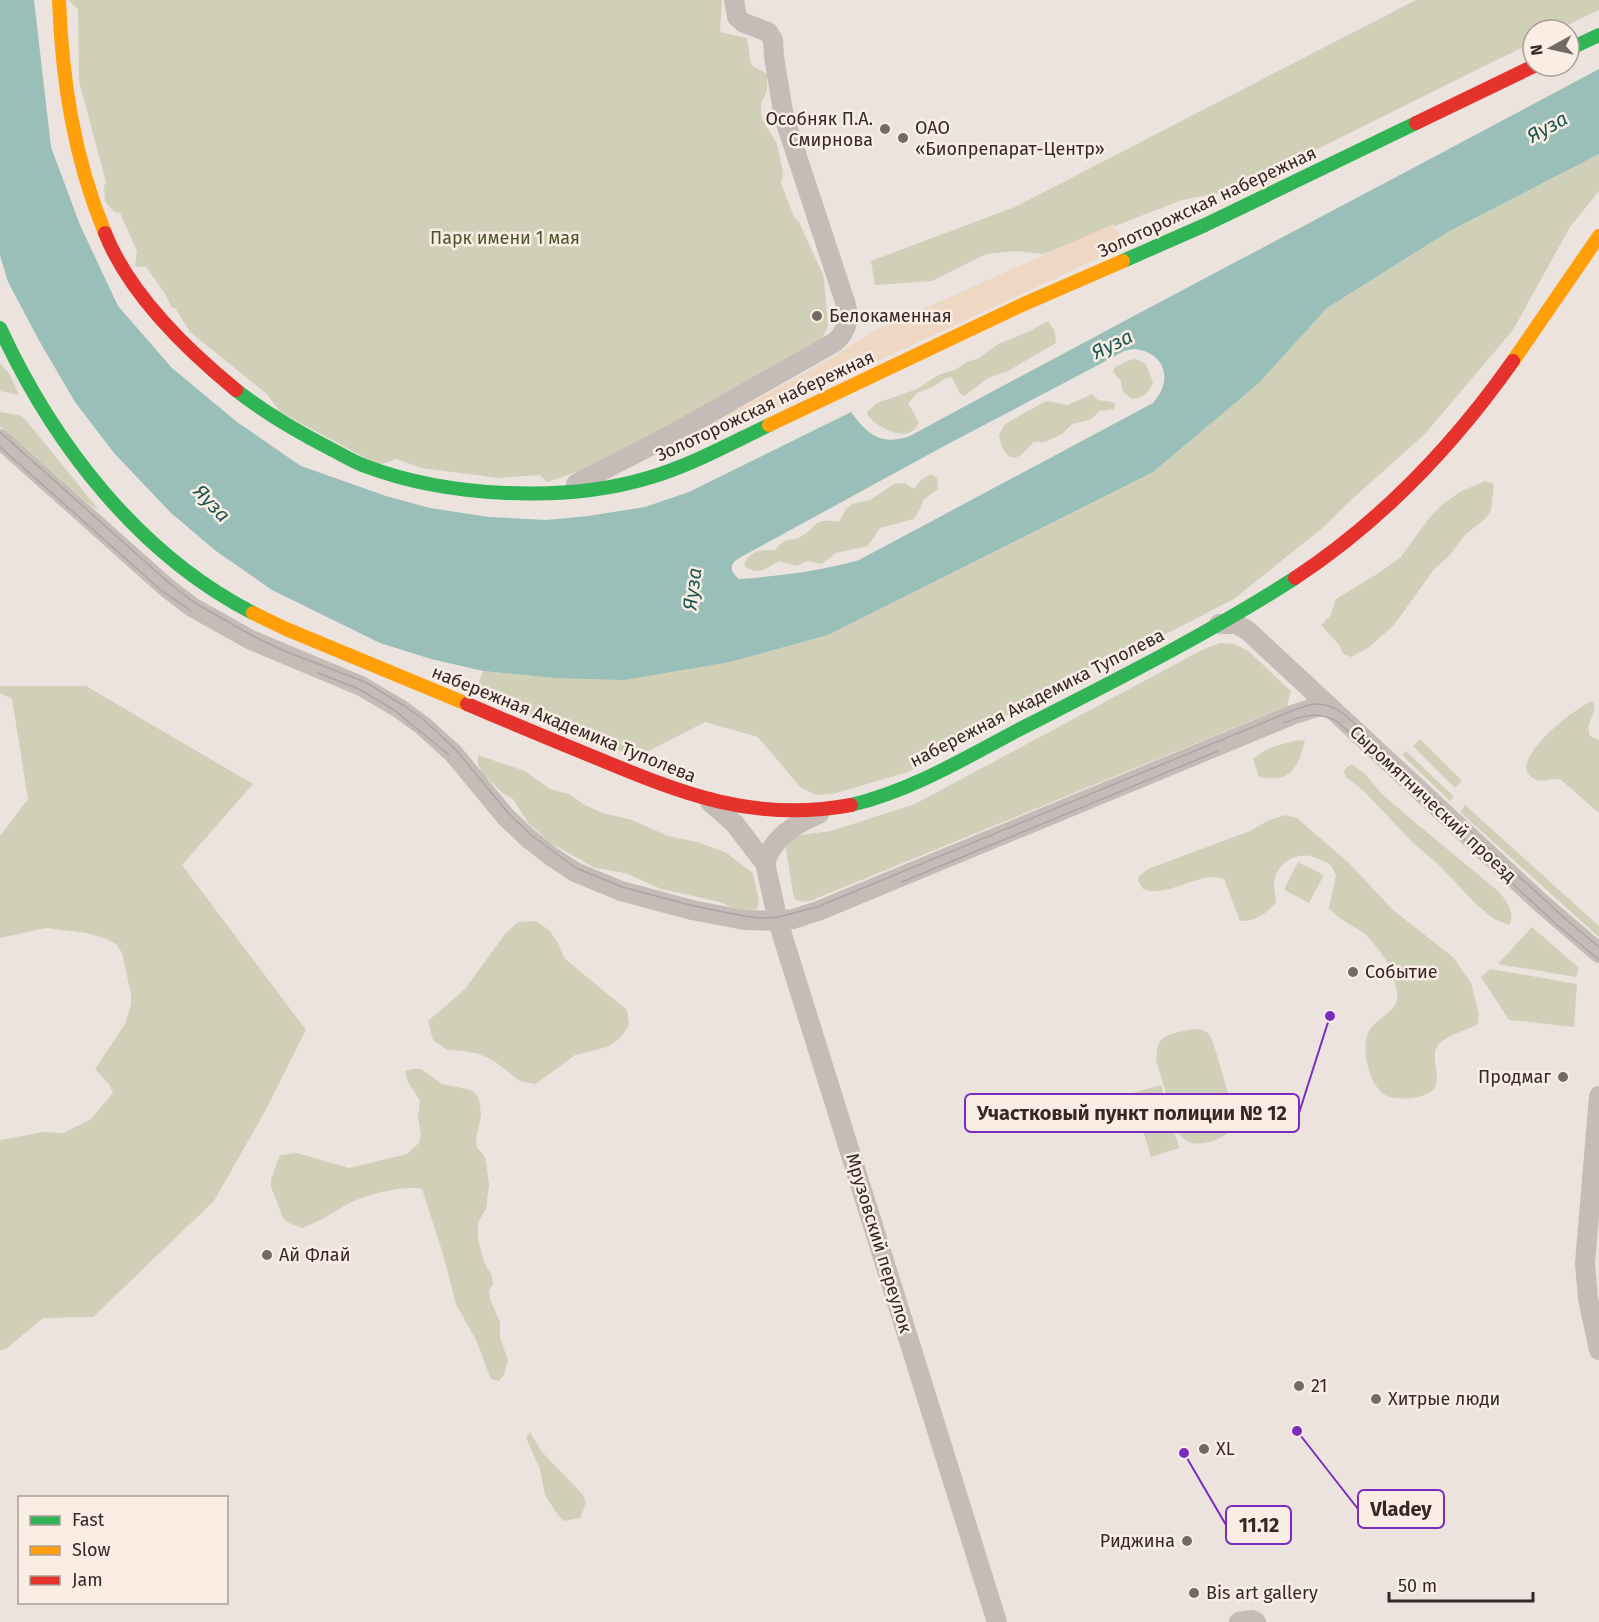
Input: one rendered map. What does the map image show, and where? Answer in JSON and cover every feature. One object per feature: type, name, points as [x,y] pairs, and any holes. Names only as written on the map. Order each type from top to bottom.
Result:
[{"type":"main road","name":"Золоторожская набережная","points":[[59,0],[60,45],[67,108],[79,161],[95,208],[118,261],[162,321],[210,370],[258,409],[315,442],[364,465],[427,484],[489,491],[554,493],[636,481],[687,464],[1024,304],[1205,225],[1521,72]]},
{"type":"main road","points":[[1581,43],[1599,35]]},
{"type":"main road","name":"набережная Академика Туполева","points":[[0,328],[25,381],[59,432],[123,513],[160,548],[207,585],[244,609],[286,629],[651,781],[706,800],[800,812],[831,809],[885,794],[919,780],[1058,710],[1220,624],[1293,581],[1342,547],[1392,504],[1431,465],[1474,415],[1599,236]]},
{"type":"street","points":[[554,493],[589,478],[671,435],[835,342],[844,334],[848,321],[846,305],[784,117],[773,40],[768,32],[744,23],[737,17],[734,0]]},
{"type":"street","points":[[671,435],[666,444],[669,458],[677,463],[687,464]]},
{"type":"street","points":[[0,439],[166,587],[192,607],[251,640],[361,686],[422,725],[453,753],[506,817],[551,856],[574,872],[621,891],[692,910],[744,920],[778,921],[818,911],[1292,715],[1326,704]]},
{"type":"street","name":"Сыромятнический проезд","points":[[1256,602],[1259,628],[1270,651]]},
{"type":"street","name":"Сыромятнический проезд","points":[[1220,624],[1236,624],[1247,630],[1542,904],[1599,953]]},
{"type":"street","name":"Мрузовский переулок","points":[[706,800],[734,823],[765,863],[778,921],[997,1622]]},
{"type":"street","points":[[765,863],[768,853],[790,828],[831,809]]},
{"type":"street","points":[[1599,1096],[1585,1263],[1588,1299],[1599,1350]]},
{"type":"street","points":[[1239,1622],[1252,1620],[1256,1622]]},
{"type":"green space","name":"Парк имени 1 мая","points":[[68,0],[722,0],[720,32],[747,38],[751,65],[767,74],[767,91],[761,103],[761,117],[777,144],[783,173],[781,183],[794,217],[799,222],[824,277],[828,326],[822,338],[588,472],[574,473],[547,482],[540,475],[499,478],[421,468],[397,459],[378,465],[280,412],[268,395],[190,332],[146,267],[135,266],[137,251],[120,213],[115,212],[105,202],[106,182],[79,81],[78,9]]},
{"type":"green space","points":[[1416,0],[1599,0],[1599,10],[1581,19],[1521,18],[1521,48],[1235,190],[1182,200],[1043,254],[1015,251],[986,254],[932,281],[875,285],[871,261],[1015,207]]},
{"type":"green space","points":[[1599,154],[1599,191],[1570,227],[1513,330],[1424,435],[1325,526],[1234,599],[1166,634],[1129,649],[1120,650],[908,772],[833,794],[817,795],[801,788],[758,737],[705,722],[645,753],[625,753],[483,694],[477,688],[483,671],[555,678],[730,662],[828,635],[1153,472],[1259,383],[1327,308],[1448,232]]},
{"type":"green space","points":[[1048,321],[1055,332],[1056,343],[1008,371],[988,378],[964,396],[960,394],[952,377],[917,393],[908,403],[919,422],[915,429],[908,433],[901,434],[885,429],[867,414],[877,403],[917,389],[940,374],[955,370],[979,358],[998,344]]},
{"type":"green space","points":[[1136,359],[1146,364],[1153,382],[1146,394],[1132,399],[1123,392],[1121,381],[1113,372],[1115,367]]},
{"type":"green space","points":[[0,363],[10,375],[19,395],[0,391]]},
{"type":"green space","points":[[1092,394],[1098,400],[1113,402],[1114,409],[1100,411],[1090,420],[1072,424],[1062,434],[1045,442],[1034,442],[1019,456],[1011,457],[1007,454],[999,434],[1005,424],[1046,401],[1068,405]]},
{"type":"green space","points":[[0,412],[24,418],[99,510],[90,505],[0,426]]},
{"type":"green space","points":[[931,474],[937,478],[938,489],[923,500],[914,519],[880,528],[868,546],[836,553],[822,564],[807,561],[797,566],[779,561],[759,571],[744,566],[752,554],[775,550],[786,540],[800,537],[820,522],[839,522],[846,509],[852,504],[870,500],[894,484],[905,483],[914,489],[921,480]]},
{"type":"green space","points":[[1485,481],[1494,484],[1491,510],[1486,518],[1465,535],[1448,557],[1435,568],[1394,625],[1368,648],[1351,657],[1343,654],[1340,646],[1321,625],[1330,616],[1336,599],[1400,558],[1430,517],[1444,503],[1460,492]]},
{"type":"green space","points":[[1220,643],[1234,644],[1247,650],[1291,691],[1287,706],[810,901],[803,902],[794,899],[785,843],[793,836],[831,831],[915,804],[1202,650]]},
{"type":"green space","points":[[0,686],[86,686],[253,784],[182,865],[306,1030],[263,1115],[214,1201],[93,1317],[43,1318],[6,1349],[0,1350],[0,1140],[44,1132],[63,1133],[91,1119],[113,1093],[109,1084],[95,1069],[125,1024],[131,1004],[131,994],[122,953],[116,944],[107,939],[87,933],[46,928],[0,938],[0,836],[28,799],[12,699],[0,693]]},
{"type":"green space","points":[[1593,701],[1594,710],[1589,731],[1590,736],[1599,740],[1599,813],[1561,780],[1534,779],[1526,768],[1537,746],[1560,722]]},
{"type":"green space","points":[[1420,739],[1462,781],[1455,788],[1413,746]]},
{"type":"green space","points":[[1305,740],[1296,766],[1291,771],[1279,778],[1259,777],[1253,759],[1278,745]]},
{"type":"green space","points":[[1406,751],[1454,797],[1450,801],[1402,755]]},
{"type":"green space","points":[[478,755],[525,771],[550,789],[569,794],[603,813],[632,820],[668,836],[697,842],[725,852],[753,873],[759,901],[757,909],[747,912],[738,910],[720,902],[661,889],[625,873],[595,868],[551,843],[529,824],[513,799],[504,794],[483,774],[478,765]]},
{"type":"green space","points":[[1352,764],[1365,774],[1382,794],[1499,892],[1508,903],[1511,912],[1509,925],[1494,919],[1477,905],[1439,865],[1413,843],[1364,791],[1346,777],[1344,772]]},
{"type":"green space","points":[[1465,805],[1599,926],[1599,937],[1460,812]]},
{"type":"green space","points":[[1285,815],[1297,818],[1349,863],[1393,910],[1453,957],[1471,983],[1479,1014],[1478,1024],[1449,1037],[1437,1047],[1435,1060],[1437,1082],[1430,1092],[1408,1098],[1386,1096],[1379,1090],[1369,1072],[1365,1051],[1368,1033],[1396,1003],[1396,988],[1392,972],[1375,945],[1366,935],[1329,908],[1336,875],[1331,865],[1310,856],[1297,857],[1286,862],[1281,866],[1275,878],[1276,903],[1260,916],[1246,921],[1240,921],[1224,879],[1204,878],[1173,888],[1153,891],[1143,889],[1138,880],[1139,876],[1148,869],[1250,831],[1269,820]]},
{"type":"green space","points":[[1298,862],[1324,875],[1309,903],[1284,890]]},
{"type":"green space","points":[[536,921],[549,930],[564,958],[627,1010],[629,1026],[619,1039],[607,1047],[575,1055],[536,1084],[520,1081],[494,1061],[479,1054],[447,1050],[433,1040],[428,1021],[465,989],[505,934],[518,922]]},
{"type":"green space","points":[[1532,927],[1579,968],[1576,977],[1498,964]]},
{"type":"green space","points":[[1490,969],[1577,984],[1574,1027],[1509,1020],[1481,977]]},
{"type":"green space","points":[[1199,1029],[1208,1033],[1213,1042],[1234,1113],[1234,1124],[1229,1132],[1220,1138],[1197,1144],[1185,1140],[1177,1130],[1156,1060],[1158,1044],[1164,1037]]},
{"type":"green space","points":[[421,1069],[442,1084],[474,1092],[479,1099],[481,1115],[476,1140],[477,1148],[486,1161],[489,1185],[486,1209],[478,1223],[478,1239],[484,1262],[492,1276],[490,1299],[500,1322],[500,1338],[508,1360],[504,1375],[499,1381],[491,1379],[476,1340],[456,1304],[422,1189],[395,1190],[364,1197],[302,1228],[283,1218],[271,1187],[271,1179],[280,1155],[297,1153],[349,1168],[407,1154],[419,1143],[421,1134],[418,1118],[420,1101],[407,1080],[405,1071]]},
{"type":"green space","points":[[1161,1085],[1179,1148],[1151,1157],[1132,1093]]},
{"type":"green space","points":[[530,1432],[542,1452],[583,1495],[586,1503],[580,1518],[564,1521],[545,1495],[540,1469],[526,1438]]},
{"type":"sand","points":[[1113,224],[1125,246],[675,455],[673,450],[677,442],[815,368],[874,331]]},
{"type":"water","name":"Яуза","points":[[0,0],[34,0],[51,147],[80,225],[118,306],[172,368],[237,422],[301,466],[386,496],[430,508],[489,517],[546,520],[588,516],[645,507],[689,492],[851,412],[863,427],[883,439],[900,439],[910,436],[1599,69],[1599,154],[1448,232],[1327,308],[1259,383],[1153,472],[828,635],[730,662],[624,680],[555,678],[483,671],[431,659],[380,643],[272,590],[216,551],[171,513],[114,453],[75,402],[41,344],[8,282],[0,255]],"holes":[[[1134,349],[1153,355],[1163,368],[1163,385],[1153,403],[859,560],[815,570],[770,576],[739,579],[733,573],[732,565],[741,557],[946,445],[1124,351]]]},
{"type":"tram line","points":[[0,432],[169,583],[195,603],[253,636],[282,650],[365,682],[403,705],[424,720],[456,750],[509,814],[531,835],[576,868],[622,887],[694,906],[762,918],[778,917],[817,907],[1289,712],[1304,706],[1323,704],[1344,714],[1563,917],[1599,947]]},
{"type":"tram line","points":[[0,447],[162,591],[191,611]]},
{"type":"tram line","points":[[318,673],[359,689],[394,710],[449,755]]},
{"type":"tram line","points":[[1284,723],[1311,715],[1325,716],[1338,722],[1556,924],[1599,960]]},
{"type":"tram line","points":[[902,882],[1218,751]]},
{"type":"traffic: fast","points":[[1581,43],[1599,35]]},
{"type":"traffic: fast","points":[[1123,261],[1205,225],[1416,123]]},
{"type":"traffic: fast","points":[[0,328],[21,371],[46,413],[103,492],[172,560],[211,589],[253,613]]},
{"type":"traffic: fast","points":[[236,390],[281,421],[361,464],[432,484],[506,493],[580,491],[648,478],[694,461],[769,425]]},
{"type":"traffic: fast","points":[[851,805],[896,791],[960,761],[1195,638],[1295,578]]},
{"type":"traffic: slow","points":[[59,0],[63,60],[72,119],[85,176],[105,233]]},
{"type":"traffic: slow","points":[[1513,361],[1599,236]]},
{"type":"traffic: slow","points":[[769,425],[1024,304],[1123,261]]},
{"type":"traffic: slow","points":[[253,613],[286,629],[467,704]]},
{"type":"traffic: jam","points":[[1416,123],[1521,72]]},
{"type":"traffic: jam","points":[[105,233],[115,256],[144,299],[198,357],[236,390]]},
{"type":"traffic: jam","points":[[1295,578],[1358,532],[1415,480],[1466,423],[1513,361]]},
{"type":"traffic: jam","points":[[467,704],[658,783],[720,802],[782,810],[816,810],[851,805]]},
{"type":"place","name":"Особняк П.А. Смирнова","points":[[885,129]]},
{"type":"place","name":"ОАО «Биопрепарат-Центр»","points":[[903,138]]},
{"type":"place","name":"Белокаменная","points":[[817,316]]},
{"type":"place","name":"Событие","points":[[1353,972]]},
{"type":"place","name":"Участковый пункт полиции № 12","points":[[1330,1016]]},
{"type":"place","name":"Продмаг","points":[[1563,1077]]},
{"type":"place","name":"Ай Флай","points":[[267,1255]]},
{"type":"place","name":"21","points":[[1299,1386]]},
{"type":"place","name":"Хитрые люди","points":[[1376,1399]]},
{"type":"place","name":"Vladey","points":[[1297,1431]]},
{"type":"place","name":"XL","points":[[1204,1449]]},
{"type":"place","name":"11.12","points":[[1184,1453]]},
{"type":"place","name":"Риджина","points":[[1187,1541]]},
{"type":"place","name":"Bis art gallery","points":[[1194,1593]]}]
